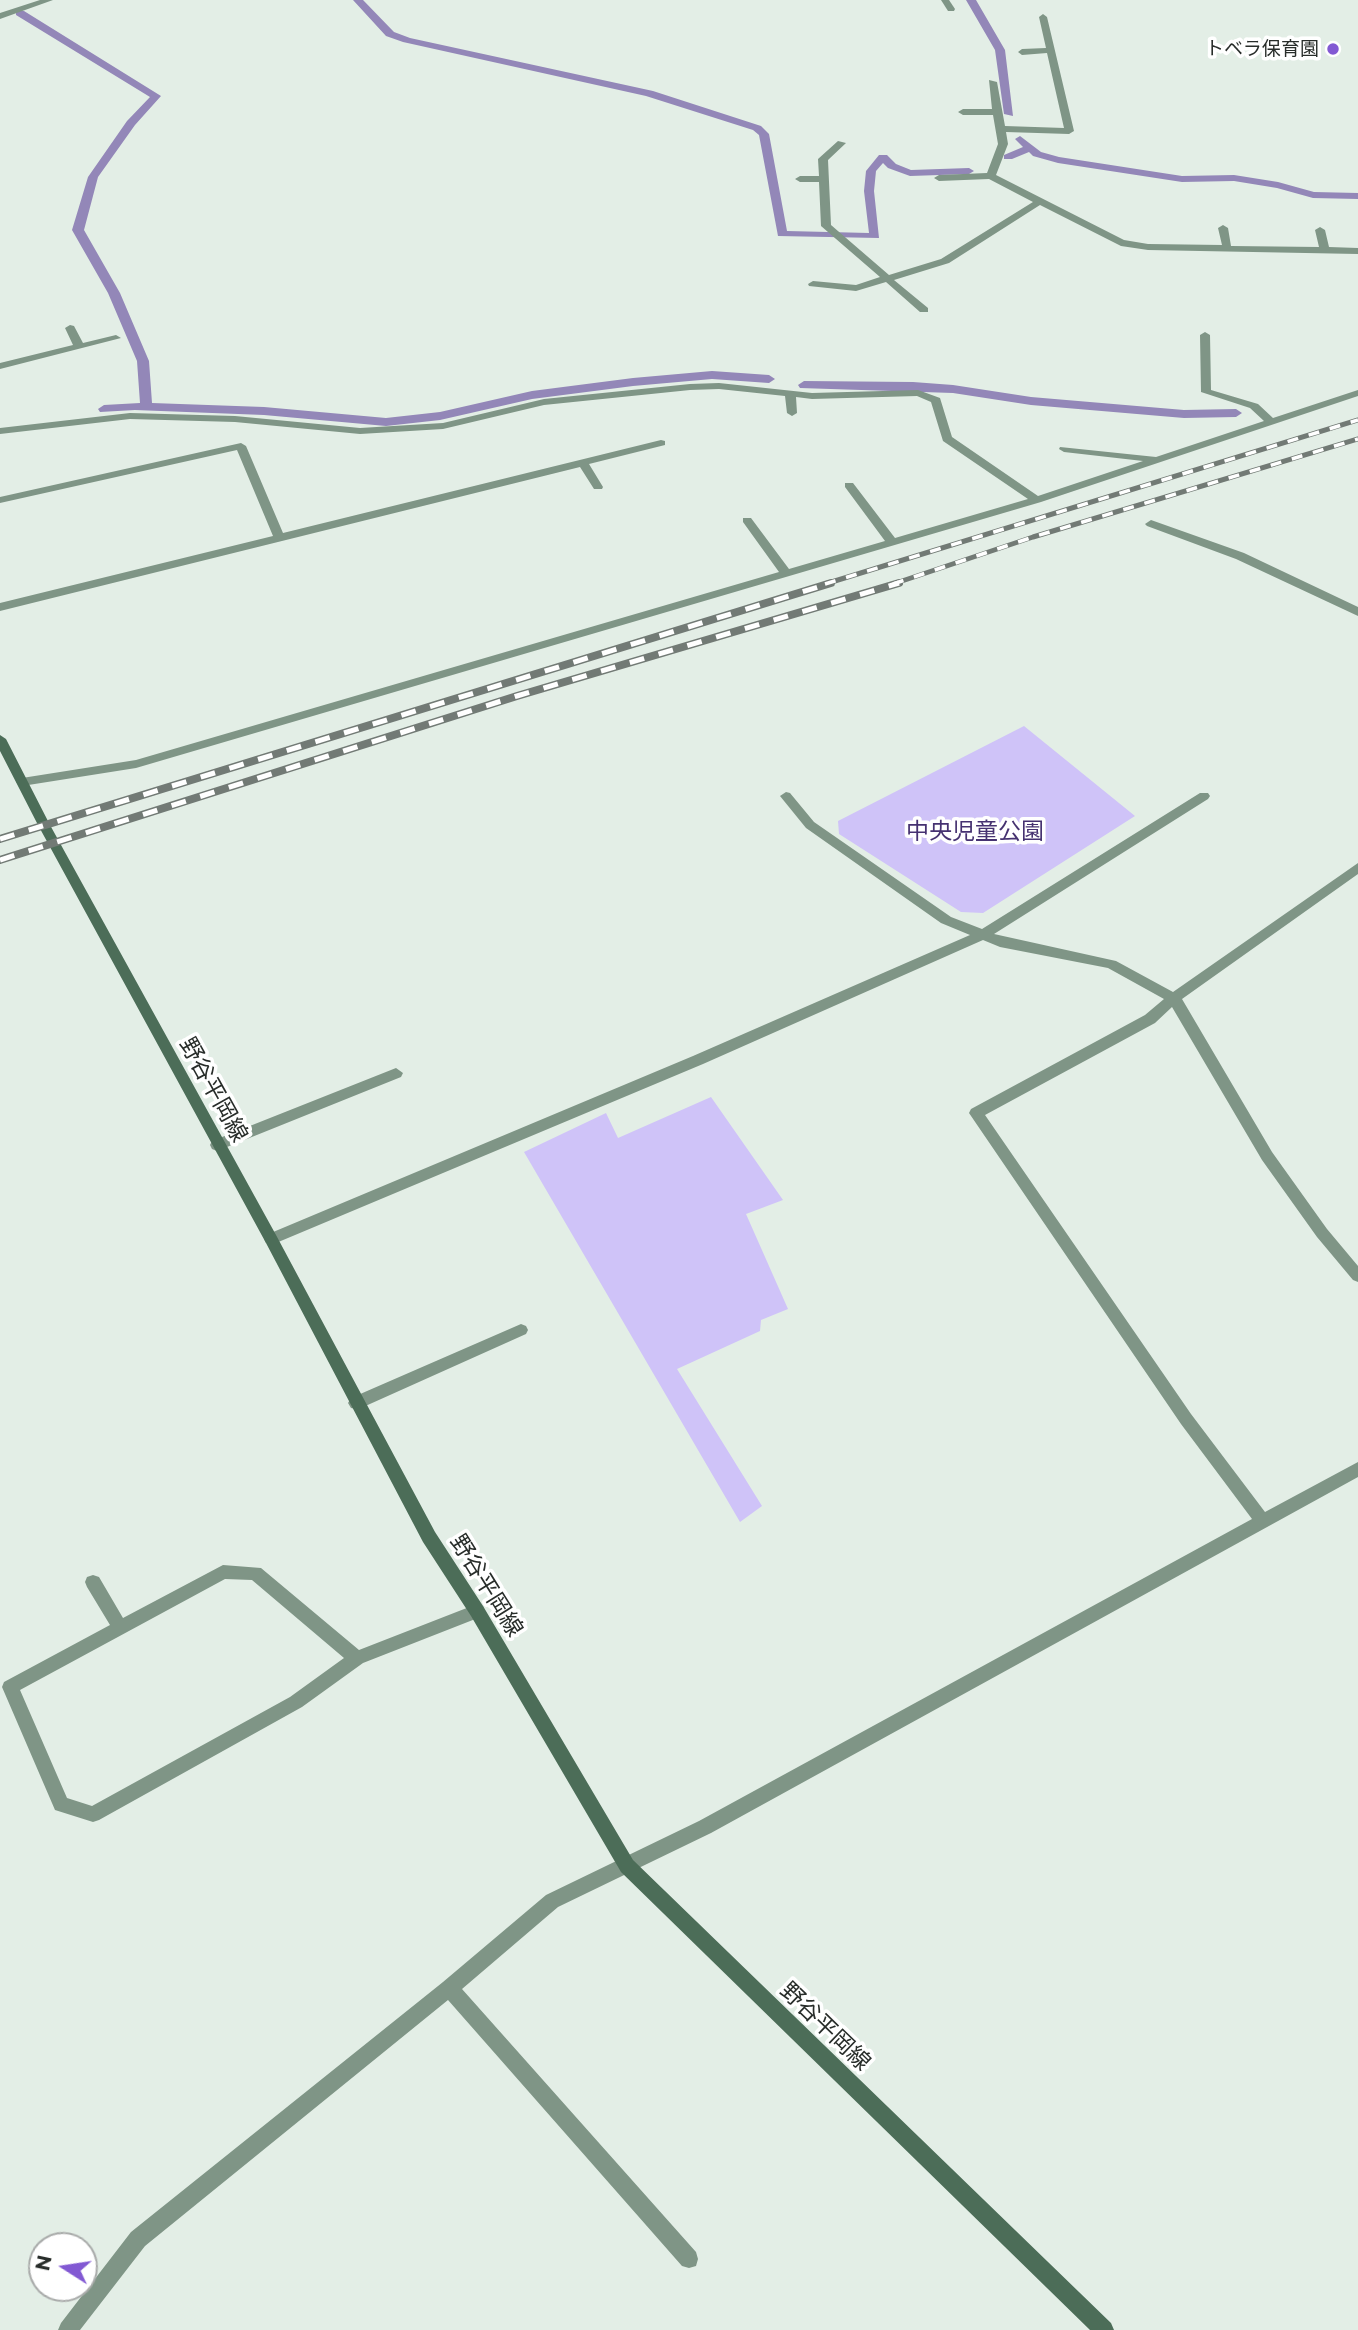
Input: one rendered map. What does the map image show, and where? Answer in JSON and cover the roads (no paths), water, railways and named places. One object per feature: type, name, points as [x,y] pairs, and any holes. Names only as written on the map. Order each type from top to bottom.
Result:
[{"type":"main road","name":"野谷平岡線","points":[[0,739],[429,1537],[477,1611],[627,1866],[1104,2330]]},
{"type":"street","points":[[0,16],[25,4],[49,0]]},
{"type":"street","points":[[945,0],[951,9]]},
{"type":"street","points":[[1000,129],[1069,131],[1043,16]]},
{"type":"street","points":[[1022,52],[1051,50]]},
{"type":"street","points":[[991,176],[1003,144],[992,82]]},
{"type":"street","points":[[963,112],[997,112]]},
{"type":"street","points":[[841,144],[823,159],[826,226],[924,310]]},
{"type":"street","points":[[939,178],[991,176],[1121,243],[1149,247],[1358,251]]},
{"type":"street","points":[[800,179],[824,179]]},
{"type":"street","points":[[813,284],[856,288],[945,261],[1039,202]]},
{"type":"street","points":[[1223,228],[1227,248]]},
{"type":"street","points":[[1320,230],[1325,250]]},
{"type":"street","points":[[69,328],[79,346]]},
{"type":"street","points":[[1205,335],[1206,392],[1254,406],[1272,422]]},
{"type":"street","points":[[0,366],[116,338]]},
{"type":"street","points":[[0,431],[130,416],[235,419],[360,431],[381,430],[443,426],[544,402],[690,387],[719,386],[790,393],[918,393],[936,400],[947,439],[1037,500]]},
{"type":"street","points":[[790,393],[792,413]]},
{"type":"street","points":[[22,782],[136,764],[1037,500],[1358,393]]},
{"type":"street","points":[[0,607],[661,443]]},
{"type":"street","points":[[0,500],[241,446],[280,538]]},
{"type":"street","points":[[1064,449],[1158,460]]},
{"type":"street","points":[[582,462],[598,487]]},
{"type":"street","points":[[849,485],[892,542]]},
{"type":"street","points":[[747,520],[786,573]]},
{"type":"street","points":[[1151,524],[1240,556],[1358,612]]},
{"type":"street","points":[[786,796],[810,825],[946,920],[1000,942],[1111,964],[1174,998],[1267,1156],[1322,1233],[1358,1276]]},
{"type":"street","points":[[271,1239],[698,1060],[983,935],[1204,796]]},
{"type":"street","points":[[1262,1521],[1186,1419],[976,1113],[1150,1019],[1174,998],[1358,868]]},
{"type":"street","points":[[217,1145],[396,1073]]},
{"type":"street","points":[[356,1402],[522,1330]]},
{"type":"street","points":[[68,2330],[138,2239],[449,1988],[552,1901],[705,1827],[1358,1469]]},
{"type":"street","points":[[357,1658],[255,1573],[223,1572],[10,1686],[61,1804],[93,1814],[296,1702],[357,1658],[477,1611]]},
{"type":"street","points":[[93,1582],[120,1628]]},
{"type":"street","points":[[449,1988],[689,2259]]},
{"type":"waterway","points":[[358,0],[390,34],[407,40],[649,93],[757,128],[764,134],[782,234],[875,236],[869,191],[871,171],[883,157],[892,166],[910,173],[969,171]]},
{"type":"waterway","points":[[971,0],[1000,50],[1009,114]]},
{"type":"waterway","points":[[0,3],[4,5]]},
{"type":"waterway","points":[[20,13],[156,96],[131,123],[93,177],[78,230],[114,293],[143,361],[146,406]]},
{"type":"waterway","points":[[1020,139],[1037,154],[1058,160],[1182,179],[1234,178],[1278,185],[1313,195],[1358,196]]},
{"type":"waterway","points":[[1008,157],[1030,148]]},
{"type":"waterway","points":[[146,406],[264,411],[386,422],[440,416],[532,395],[633,382],[712,375],[769,379]]},
{"type":"waterway","points":[[804,385],[913,386],[1031,401],[1184,414],[1236,413]]},
{"type":"waterway","points":[[104,409],[146,406]]},
{"type":"railway","points":[[825,584],[1358,420]]},
{"type":"railway","points":[[893,584],[1033,537],[1358,439]]},
{"type":"railway","points":[[0,839],[831,583]]},
{"type":"railway","points":[[0,860],[517,696],[899,583]]},
{"type":"place","name":"トベラ保育園","points":[[1333,49]]},
{"type":"park label","name":"中央児童公園","points":[[975,832]]}]
